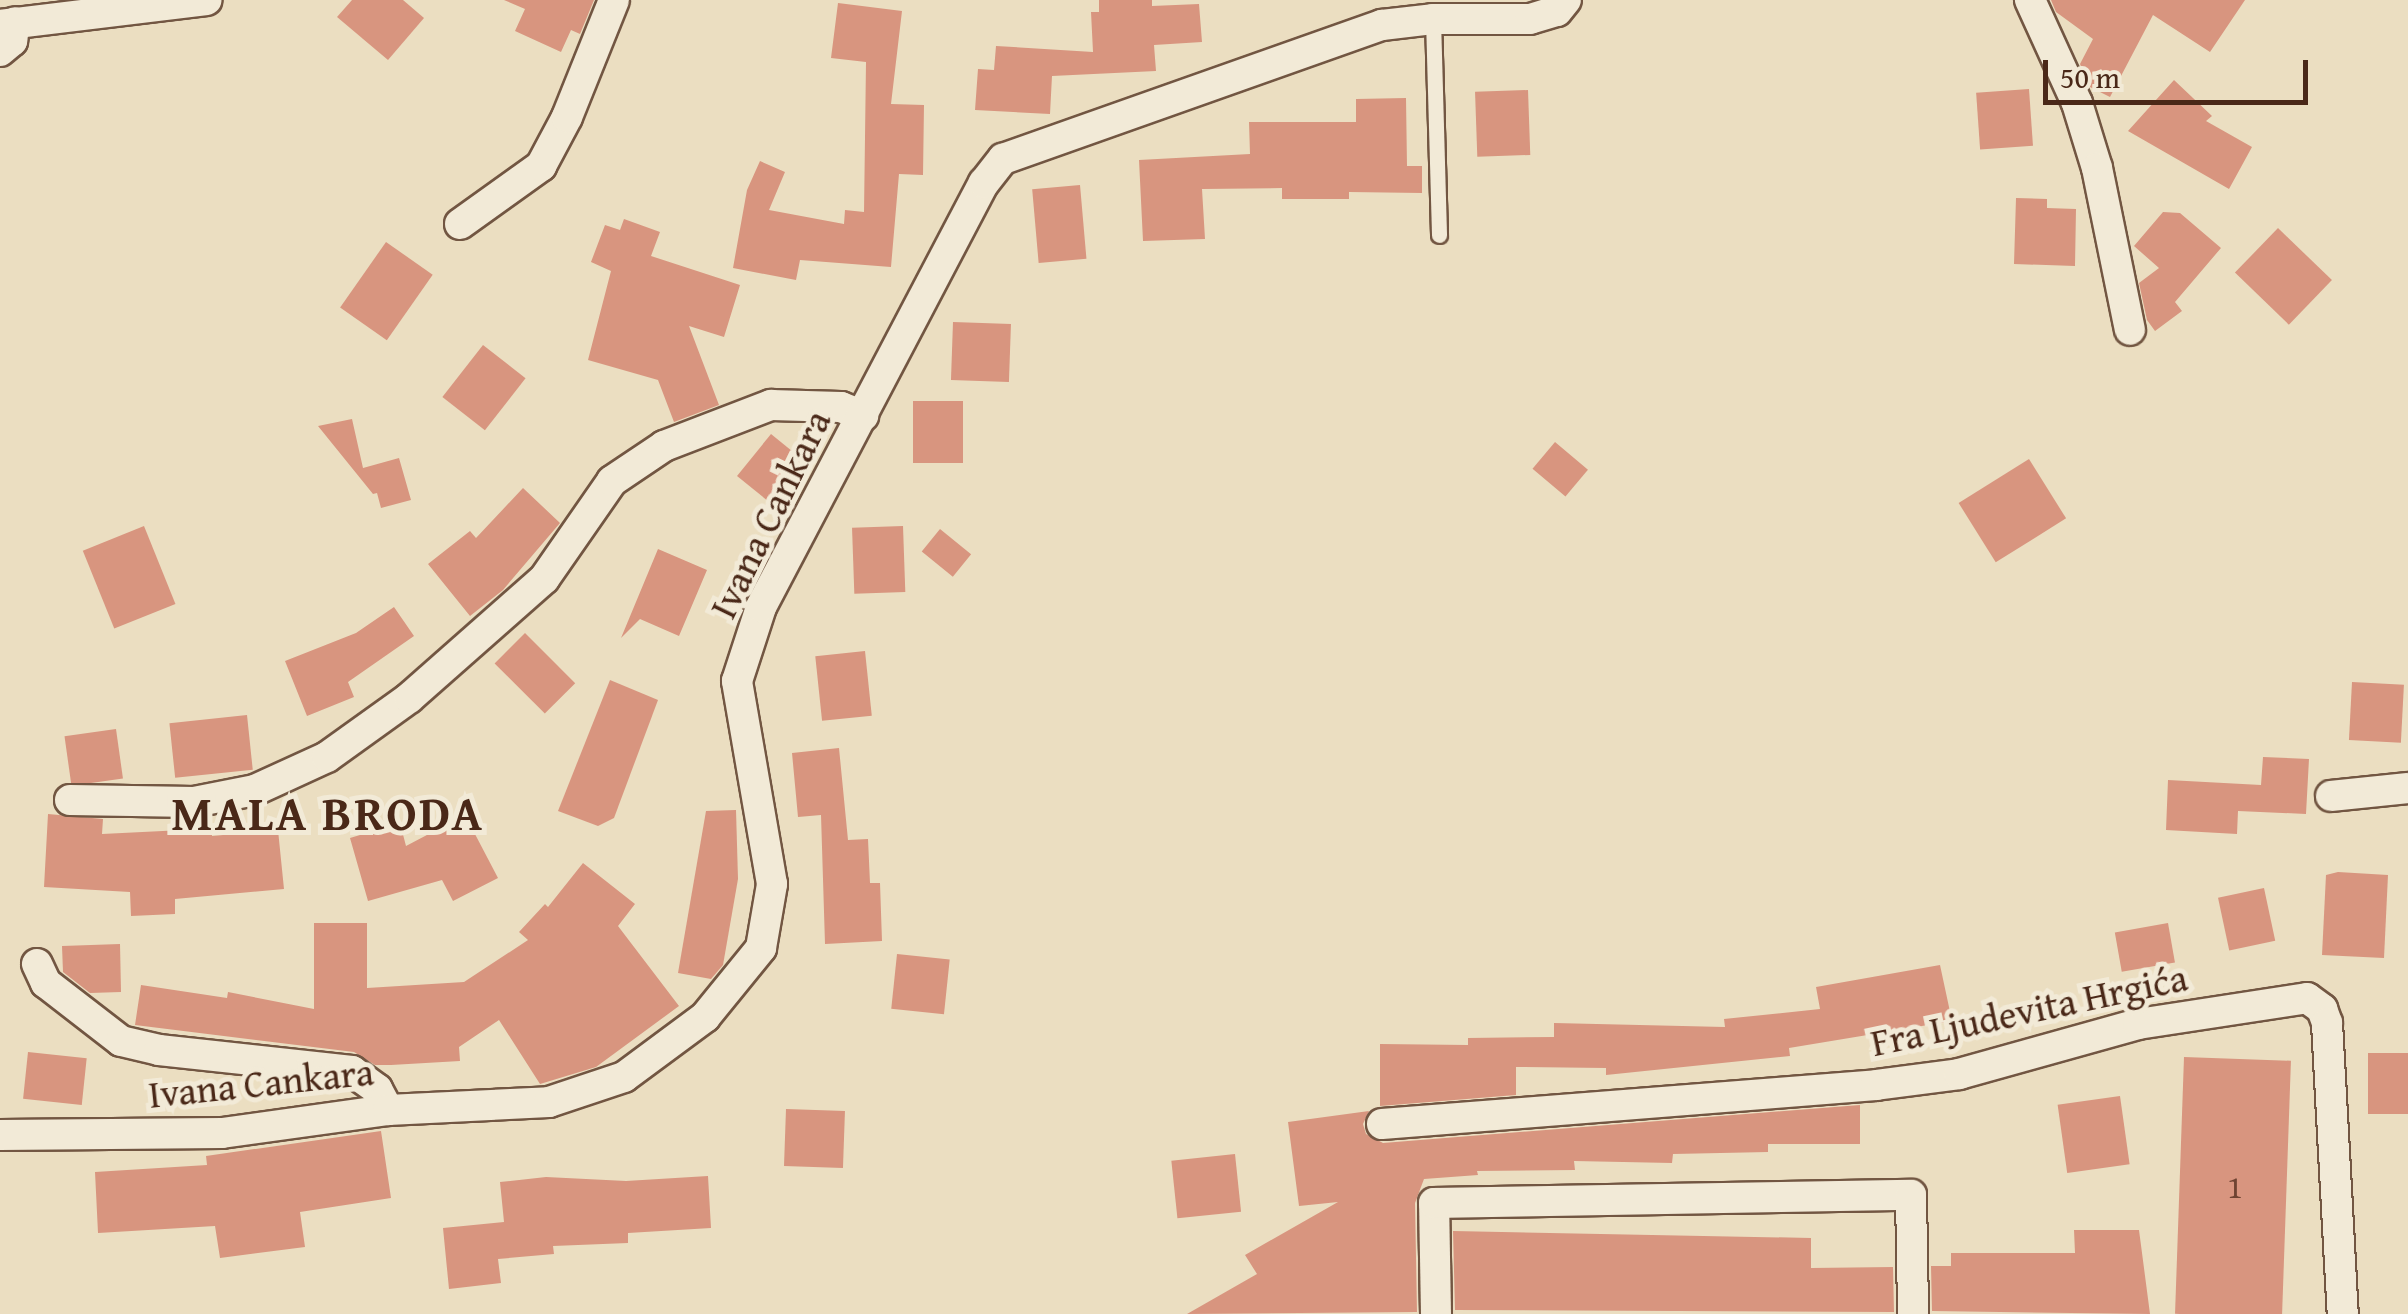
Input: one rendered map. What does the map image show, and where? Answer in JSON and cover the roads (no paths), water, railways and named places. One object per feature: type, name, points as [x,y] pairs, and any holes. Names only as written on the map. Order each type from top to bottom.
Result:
[{"type":"street","points":[[0,51],[12,41],[7,24],[206,0]]},
{"type":"street","points":[[460,224],[541,166],[567,117],[614,0]]},
{"type":"street","name":"Ivana Cankara","points":[[0,1135],[222,1133],[388,1110],[549,1102],[624,1077],[705,1017],[761,948],[772,884],[737,681],[761,607],[984,183],[1004,159],[1379,12],[1433,19],[1530,19],[1557,11],[1566,0]]},
{"type":"street","points":[[2030,0],[2077,103],[2097,168],[2130,330]]},
{"type":"street","points":[[70,800],[194,802],[255,790],[328,757],[409,698],[544,579],[612,482],[664,446],[770,405],[841,407],[863,416]]},
{"type":"street","points":[[2332,796],[2408,788]]},
{"type":"street","points":[[37,964],[46,983],[59,995],[122,1041],[159,1050],[352,1070],[377,1089],[388,1110]]},
{"type":"street","name":"Fra Ljudevita Hrgića","points":[[1382,1124],[1876,1085],[1959,1074],[2138,1024],[2307,998],[2322,1009],[2328,1024],[2343,1314]]},
{"type":"street","points":[[1436,1314],[1434,1203],[1910,1195],[1913,1314]]},
{"type":"lane","points":[[1433,19],[1439,235]]},
{"type":"district","name":"MALA BRODA","points":[[328,813]]}]
